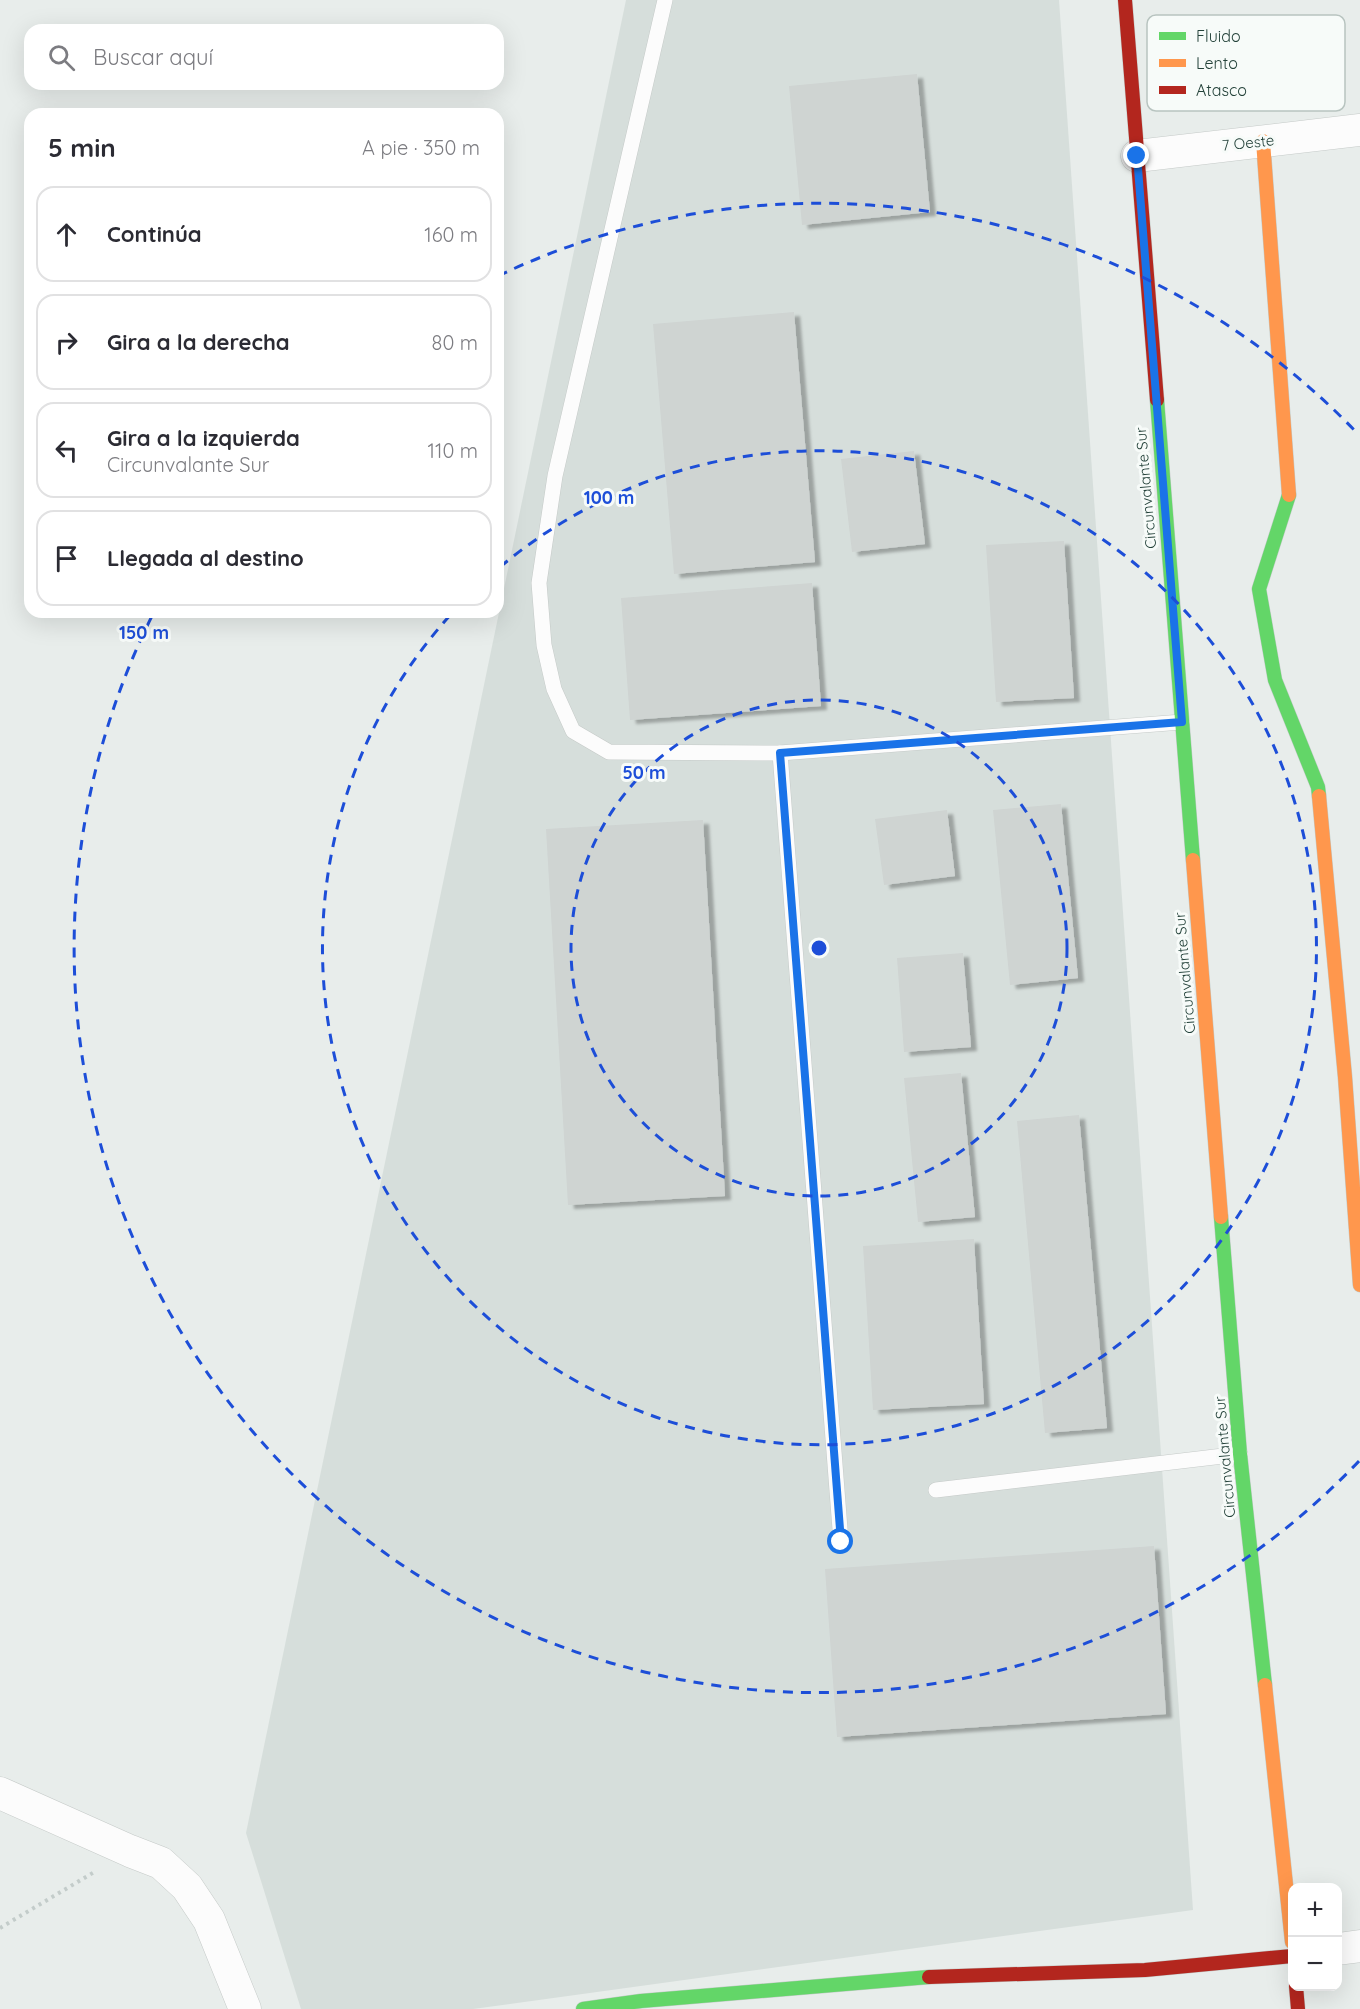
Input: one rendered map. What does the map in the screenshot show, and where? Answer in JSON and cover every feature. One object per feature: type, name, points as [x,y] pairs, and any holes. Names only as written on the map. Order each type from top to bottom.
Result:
[{"type":"main road","name":"Circunvalante Sur","points":[[1125,0],[1240,1454],[1292,1937]]},
{"type":"main road","points":[[1263,141],[1290,493],[1259,589],[1275,680],[1318,787],[1352,1076],[1360,1286]]},
{"type":"main road","points":[[583,2009],[641,2001],[909,1978],[1145,1970],[1288,1956]]},
{"type":"main road","points":[[1296,1991],[1298,2009]]},
{"type":"street","name":"7 Oeste","points":[[1137,156],[1360,130]]},
{"type":"street","points":[[0,1793],[161,1863],[187,1887],[209,1920],[245,2009]]},
{"type":"street","points":[[1342,1948],[1360,1946]]},
{"type":"lane","points":[[665,0],[555,476],[538,583],[544,645],[554,689],[573,731],[609,753],[780,753],[1182,722]]},
{"type":"lane","points":[[780,753],[841,1542]]},
{"type":"lane","points":[[936,1490],[1240,1454]]},
{"type":"path","points":[[0,1928],[130,1851]]},
{"type":"shaded area","points":[[626,0],[1059,0],[1193,1910],[473,2009],[301,2009],[246,1833],[498,618],[504,618],[504,588]]},
{"type":"building","points":[[917,74],[930,212],[802,225],[789,86]]},
{"type":"building","points":[[794,312],[815,562],[674,574],[653,324]]},
{"type":"building","points":[[914,451],[925,544],[852,552],[841,459]]},
{"type":"building","points":[[1064,541],[1074,698],[996,702],[986,545]]},
{"type":"building","points":[[812,583],[821,706],[630,720],[621,598]]},
{"type":"building","points":[[1061,804],[1078,978],[1010,985],[993,810]]},
{"type":"building","points":[[947,810],[955,876],[884,885],[875,819]]},
{"type":"building","points":[[703,820],[725,1196],[568,1205],[546,829]]},
{"type":"building","points":[[963,953],[971,1047],[904,1052],[897,958]]},
{"type":"building","points":[[961,1073],[975,1217],[918,1222],[904,1078]]},
{"type":"building","points":[[1079,1115],[1107,1428],[1045,1433],[1017,1121]]},
{"type":"building","points":[[974,1239],[984,1404],[873,1410],[863,1246]]},
{"type":"building","points":[[1154,1546],[1166,1714],[837,1737],[825,1569]]},
{"type":"traffic: fast","points":[[1157,400],[1193,860]]},
{"type":"traffic: fast","points":[[1289,495],[1259,589],[1275,680],[1318,787],[1319,796]]},
{"type":"traffic: fast","points":[[1221,1217],[1240,1454],[1265,1685]]},
{"type":"traffic: fast","points":[[583,2009],[641,2001],[929,1977]]},
{"type":"traffic: slow","points":[[1263,141],[1289,495]]},
{"type":"traffic: slow","points":[[1319,796],[1345,1077],[1360,1285]]},
{"type":"traffic: slow","points":[[1193,860],[1221,1217]]},
{"type":"traffic: slow","points":[[1265,1685],[1291,1937]]},
{"type":"traffic: jam","points":[[1125,0],[1157,400]]},
{"type":"traffic: jam","points":[[929,1977],[1145,1970],[1288,1956]]},
{"type":"traffic: jam","points":[[1296,1991],[1298,2009]]},
{"type":"route","points":[[841,1542],[780,753],[1182,722],[1137,156]]}]
